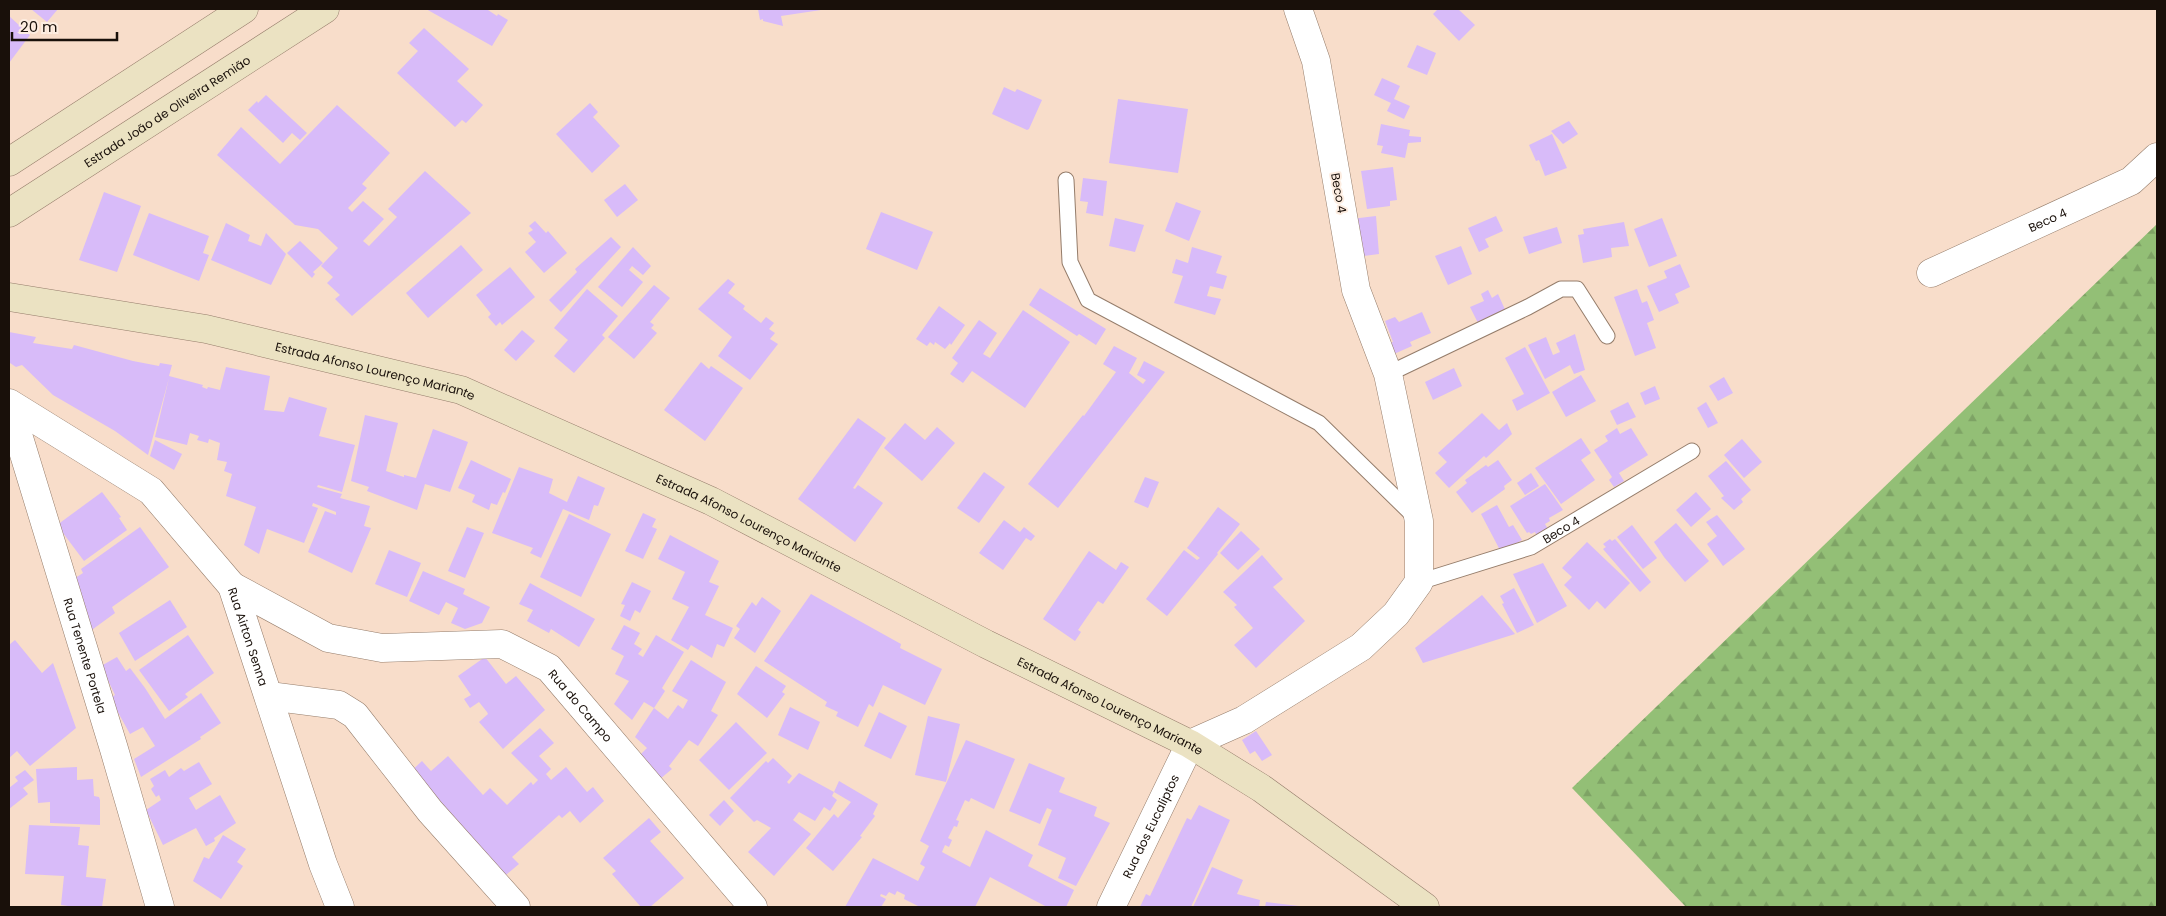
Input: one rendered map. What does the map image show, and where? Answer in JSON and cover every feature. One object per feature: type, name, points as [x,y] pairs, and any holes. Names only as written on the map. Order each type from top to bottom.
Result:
[{"type":"main road","points":[[9,162],[244,9]]},
{"type":"main road","name":"Estrada João de Oliveira Remião","points":[[9,213],[324,9]]},
{"type":"main road","name":"Estrada Afonso Lourenço Mariante","points":[[9,297],[206,329],[461,390],[711,501],[978,640],[1190,744],[1261,788],[1425,907]]},
{"type":"street","name":"Beco 4","points":[[1298,9],[1316,62],[1356,290],[1388,374],[1419,521],[1419,582]]},
{"type":"street","name":"Beco 4","points":[[1931,273],[2131,182],[2157,157]]},
{"type":"street","name":"Rua Airton Senna","points":[[9,404],[151,491],[232,586],[340,907]]},
{"type":"street","name":"Rua Tenente Portela","points":[[9,404],[160,907]]},
{"type":"street","points":[[1190,744],[1244,720],[1361,647],[1396,614],[1419,582]]},
{"type":"street","name":"Rua do Campo","points":[[232,586],[328,638],[382,648],[502,644],[549,668],[754,907]]},
{"type":"street","points":[[268,696],[340,705],[354,715],[430,811],[516,907]]},
{"type":"street","name":"Rua dos Eucaliptos","points":[[1111,907],[1190,744]]},
{"type":"lane","points":[[1066,180],[1070,262],[1088,300],[1319,423],[1419,521]]},
{"type":"lane","points":[[1388,374],[1528,307],[1561,289],[1577,289],[1607,336]]},
{"type":"lane","name":"Beco 4","points":[[1419,582],[1531,547],[1692,451]]},
{"type":"green space","points":[[2157,224],[2157,907],[1686,907],[1572,788]]},
{"type":"building","points":[[31,9],[58,9],[47,22]]},
{"type":"building","points":[[426,9],[489,9],[497,16],[498,14],[508,20],[492,46]]},
{"type":"building","points":[[758,9],[821,10],[781,16],[783,26],[763,21],[763,19],[760,20]]},
{"type":"building","points":[[1438,9],[1458,9],[1475,25],[1459,41],[1433,14]]},
{"type":"building","points":[[9,16],[30,35],[9,63]]},
{"type":"building","points":[[424,28],[469,69],[457,81],[483,105],[466,123],[462,120],[455,127],[397,73],[418,51],[409,43]]},
{"type":"building","points":[[1417,45],[1436,53],[1427,75],[1407,67]]},
{"type":"building","points":[[1382,78],[1400,86],[1394,99],[1410,106],[1404,119],[1387,111],[1391,103],[1374,95]]},
{"type":"building","points":[[1004,87],[1015,92],[1017,89],[1042,100],[1029,129],[1027,130],[992,114]]},
{"type":"building","points":[[266,95],[307,133],[300,140],[292,133],[283,143],[248,110]]},
{"type":"building","points":[[1118,99],[1188,109],[1178,173],[1109,163]]},
{"type":"building","points":[[590,103],[598,112],[593,117],[620,146],[592,173],[556,134]]},
{"type":"building","points":[[337,105],[390,153],[362,184],[367,188],[348,208],[352,212],[363,201],[384,219],[363,241],[369,246],[397,217],[388,209],[425,171],[471,213],[352,316],[335,299],[340,295],[327,283],[333,277],[321,266],[338,248],[318,229],[295,225],[217,155],[241,127],[280,164]]},
{"type":"building","points":[[1569,121],[1578,134],[1563,144],[1551,131]]},
{"type":"building","points":[[1381,124],[1410,130],[1409,136],[1421,137],[1421,142],[1408,143],[1405,158],[1381,153],[1383,146],[1377,145]]},
{"type":"building","points":[[1552,134],[1567,168],[1545,176],[1539,160],[1536,161],[1529,145]]},
{"type":"building","points":[[1393,167],[1397,200],[1390,201],[1390,206],[1367,209],[1361,171]]},
{"type":"building","points":[[1083,178],[1107,181],[1103,216],[1086,213],[1088,202],[1080,201]]},
{"type":"building","points":[[625,184],[638,200],[617,217],[604,200]]},
{"type":"building","points":[[104,192],[141,206],[117,272],[79,260]]},
{"type":"building","points":[[1176,202],[1201,211],[1189,241],[1165,231]]},
{"type":"building","points":[[881,212],[933,232],[917,270],[866,249]]},
{"type":"building","points":[[149,213],[209,236],[203,253],[209,255],[199,281],[133,255]]},
{"type":"building","points":[[1376,216],[1379,254],[1356,257],[1351,219]]},
{"type":"building","points":[[1496,216],[1503,231],[1485,239],[1489,247],[1479,252],[1468,228]]},
{"type":"building","points":[[1115,218],[1144,225],[1135,252],[1109,246]]},
{"type":"building","points":[[1662,218],[1677,256],[1649,267],[1634,229]]},
{"type":"building","points":[[535,221],[546,233],[548,231],[567,253],[544,273],[525,252],[536,242],[528,233],[533,230],[529,226]]},
{"type":"building","points":[[1624,222],[1629,246],[1611,248],[1612,257],[1583,263],[1578,235],[1584,234],[1583,229]]},
{"type":"building","points":[[226,223],[250,235],[248,241],[261,246],[266,233],[286,254],[271,285],[211,260]]},
{"type":"building","points":[[1557,227],[1562,243],[1529,254],[1523,237]]},
{"type":"building","points":[[611,237],[621,247],[561,312],[549,300],[577,272],[575,269]]},
{"type":"building","points":[[300,241],[323,263],[313,272],[315,274],[312,278],[287,253]]},
{"type":"building","points":[[461,245],[483,270],[428,318],[406,293]]},
{"type":"building","points":[[1461,246],[1472,274],[1448,285],[1435,256]]},
{"type":"building","points":[[633,247],[651,266],[643,275],[632,266],[629,270],[643,282],[622,307],[598,287]]},
{"type":"building","points":[[1192,247],[1222,256],[1216,273],[1227,276],[1223,289],[1210,286],[1207,296],[1221,299],[1215,315],[1174,303],[1183,276],[1172,273],[1176,259],[1188,263]]},
{"type":"building","points":[[1680,264],[1690,287],[1675,294],[1679,303],[1659,312],[1647,286],[1667,278],[1664,271]]},
{"type":"building","points":[[510,267],[535,297],[502,325],[500,322],[496,326],[488,317],[491,314],[476,295]]},
{"type":"building","points":[[728,279],[735,284],[728,293],[745,306],[743,309],[761,323],[766,317],[774,323],[769,329],[775,333],[770,339],[778,344],[750,380],[718,356],[732,337],[698,309]]},
{"type":"building","points":[[654,285],[670,298],[650,322],[654,325],[651,328],[657,333],[634,359],[608,337]]},
{"type":"building","points":[[1040,288],[1106,329],[1096,345],[1079,334],[1077,336],[1029,305]]},
{"type":"building","points":[[587,289],[618,316],[602,335],[605,338],[574,373],[554,356],[568,340],[554,328]]},
{"type":"building","points":[[1637,289],[1642,303],[1647,301],[1654,320],[1647,323],[1656,348],[1635,356],[1614,297]]},
{"type":"building","points":[[1488,290],[1492,298],[1498,294],[1507,314],[1480,327],[1470,307],[1484,301],[1481,294]]},
{"type":"building","points":[[939,306],[965,325],[951,345],[950,343],[945,349],[935,342],[934,345],[930,342],[927,346],[916,339]]},
{"type":"building","points":[[1023,310],[1070,342],[1025,408],[972,371],[963,383],[950,374],[958,363],[952,358],[979,320],[997,333],[983,354],[990,358]]},
{"type":"building","points":[[1422,312],[1431,333],[1410,342],[1412,346],[1394,354],[1390,343],[1393,342],[1385,321],[1395,317],[1399,322]]},
{"type":"building","points":[[522,330],[535,341],[516,361],[504,350]]},
{"type":"building","points":[[9,332],[36,337],[33,343],[72,349],[74,345],[133,361],[159,366],[160,363],[172,365],[169,376],[203,385],[202,387],[207,389],[208,387],[220,390],[226,367],[270,376],[264,410],[284,412],[289,397],[327,408],[319,436],[355,445],[342,492],[318,485],[317,487],[342,494],[340,498],[370,506],[364,526],[371,528],[352,573],[308,552],[325,511],[336,515],[336,512],[313,503],[312,506],[318,508],[304,543],[267,529],[259,554],[244,545],[256,507],[226,496],[232,474],[224,471],[227,462],[217,460],[220,443],[209,439],[208,443],[197,440],[199,436],[190,433],[187,445],[155,437],[169,378],[148,455],[115,431],[53,395],[22,365],[16,367],[10,363]]},
{"type":"building","points":[[1575,334],[1585,370],[1574,374],[1570,365],[1545,379],[1528,345],[1546,337],[1553,355],[1560,352],[1556,343]]},
{"type":"building","points":[[1114,346],[1137,358],[1129,373],[1143,384],[1146,380],[1137,375],[1144,361],[1165,372],[1058,508],[1028,484],[1084,416],[1116,372],[1103,364]]},
{"type":"building","points":[[1525,347],[1550,393],[1517,411],[1512,400],[1524,394],[1505,358]]},
{"type":"building","points":[[701,362],[709,369],[711,366],[743,388],[705,441],[664,410]]},
{"type":"building","points":[[1454,368],[1462,386],[1433,400],[1425,382]]},
{"type":"building","points":[[1581,375],[1596,401],[1566,417],[1552,392]]},
{"type":"building","points":[[1724,377],[1733,393],[1718,401],[1709,386]]},
{"type":"building","points":[[1655,386],[1660,399],[1645,405],[1640,393]]},
{"type":"building","points":[[1628,402],[1636,417],[1617,425],[1610,411]]},
{"type":"building","points":[[1706,402],[1718,423],[1708,428],[1697,408]]},
{"type":"building","points":[[1482,413],[1499,430],[1507,423],[1512,434],[1486,458],[1484,456],[1449,488],[1435,473],[1447,462],[1438,453]]},
{"type":"building","points":[[365,415],[398,423],[386,471],[404,477],[404,475],[416,478],[433,429],[468,442],[450,492],[425,484],[417,510],[367,491],[369,487],[351,481]]},
{"type":"building","points":[[858,418],[886,438],[853,488],[855,489],[858,485],[883,503],[855,542],[798,499]]},
{"type":"building","points":[[905,423],[925,440],[937,427],[955,443],[922,481],[884,448]]},
{"type":"building","points":[[1617,428],[1620,434],[1631,428],[1648,455],[1619,473],[1624,481],[1614,487],[1609,480],[1612,477],[1594,450],[1608,441],[1605,436]]},
{"type":"building","points":[[1581,438],[1591,453],[1581,460],[1595,480],[1561,504],[1535,468]]},
{"type":"building","points":[[1742,439],[1762,462],[1744,478],[1724,455]]},
{"type":"building","points":[[155,440],[182,454],[174,470],[150,456]]},
{"type":"building","points":[[471,460],[511,479],[497,505],[491,503],[489,510],[472,502],[475,495],[458,488]]},
{"type":"building","points":[[1498,460],[1512,480],[1504,486],[1505,489],[1472,513],[1456,492],[1467,483],[1465,480],[1486,465],[1488,467]]},
{"type":"building","points":[[1726,461],[1751,490],[1741,499],[1743,502],[1734,510],[1721,498],[1724,496],[1708,476]]},
{"type":"building","points":[[519,467],[553,479],[549,493],[567,502],[578,476],[605,488],[598,506],[594,505],[589,520],[563,509],[541,558],[530,553],[533,548],[492,533]]},
{"type":"building","points":[[984,472],[1005,487],[979,523],[957,508]]},
{"type":"building","points":[[1531,473],[1539,486],[1525,495],[1517,483]]},
{"type":"building","points":[[1145,477],[1159,482],[1148,508],[1134,502]]},
{"type":"building","points":[[1545,484],[1563,510],[1549,518],[1550,521],[1545,524],[1549,531],[1538,538],[1535,532],[1527,533],[1510,506]]},
{"type":"building","points":[[102,492],[121,517],[119,518],[127,530],[84,561],[57,525]]},
{"type":"building","points":[[1696,492],[1711,509],[1691,527],[1676,510]]},
{"type":"building","points":[[1497,505],[1509,527],[1513,525],[1522,540],[1501,552],[1481,514]]},
{"type":"building","points":[[1218,507],[1240,524],[1167,616],[1146,599],[1184,550],[1197,560],[1200,558],[1187,548]]},
{"type":"building","points":[[643,513],[656,519],[652,527],[657,529],[643,559],[625,551]]},
{"type":"building","points":[[569,514],[611,534],[581,597],[540,577]]},
{"type":"building","points":[[1717,515],[1745,549],[1723,566],[1707,544],[1717,536],[1706,522]]},
{"type":"building","points":[[1004,520],[1020,532],[1024,527],[1035,536],[1031,541],[1026,538],[1003,570],[979,553]]},
{"type":"building","points":[[1676,523],[1709,561],[1685,582],[1654,542]]},
{"type":"building","points":[[1632,525],[1657,558],[1643,569],[1617,537]]},
{"type":"building","points":[[140,527],[169,567],[112,607],[115,613],[89,632],[69,582],[83,573],[81,569]]},
{"type":"building","points":[[467,527],[484,533],[465,578],[448,571]]},
{"type":"building","points":[[1241,531],[1260,549],[1238,570],[1220,553]]},
{"type":"building","points":[[670,535],[719,561],[709,582],[719,586],[705,615],[733,628],[724,647],[717,644],[712,658],[691,645],[688,650],[671,640],[689,607],[672,599],[685,572],[658,559]]},
{"type":"building","points":[[1610,539],[1612,541],[1615,539],[1651,582],[1640,592],[1603,549],[1606,547],[1603,544]]},
{"type":"building","points":[[1587,542],[1630,583],[1605,609],[1597,601],[1589,610],[1564,585],[1572,577],[1562,568]]},
{"type":"building","points":[[389,550],[421,563],[407,597],[375,584]]},
{"type":"building","points":[[1089,551],[1116,570],[1121,562],[1129,567],[1103,604],[1098,601],[1078,630],[1081,632],[1075,641],[1043,619]]},
{"type":"building","points":[[1262,555],[1283,579],[1273,587],[1305,621],[1256,668],[1234,645],[1253,628],[1234,607],[1237,605],[1223,592]]},
{"type":"building","points":[[1543,563],[1567,606],[1537,623],[1513,574]]},
{"type":"building","points":[[423,571],[465,589],[463,594],[490,607],[482,623],[465,629],[451,623],[458,608],[446,602],[439,615],[409,601]]},
{"type":"building","points":[[632,582],[651,591],[640,613],[635,610],[630,621],[620,616],[625,605],[621,604]]},
{"type":"building","points":[[530,583],[595,619],[579,647],[551,629],[549,633],[527,621],[533,610],[519,604]]},
{"type":"building","points":[[1514,588],[1534,625],[1517,633],[1502,604],[1504,603],[1500,596]]},
{"type":"building","points":[[811,594],[901,644],[900,648],[942,669],[925,705],[883,685],[873,707],[869,704],[858,727],[836,716],[838,712],[825,706],[827,702],[764,661]]},
{"type":"building","points":[[1482,595],[1515,634],[1423,663],[1415,648]]},
{"type":"building","points":[[762,597],[781,611],[755,653],[734,638],[740,629],[736,626],[752,602],[756,606]]},
{"type":"building","points":[[170,600],[187,627],[135,661],[119,633]]},
{"type":"building","points":[[624,625],[640,633],[634,644],[642,649],[638,654],[643,657],[656,635],[684,652],[662,688],[665,691],[654,708],[644,702],[632,720],[614,704],[629,681],[615,674],[624,656],[611,649]]},
{"type":"building","points":[[188,635],[214,673],[185,694],[188,697],[169,711],[139,670]]},
{"type":"building","points":[[15,640],[42,673],[53,663],[76,728],[30,766],[17,751],[9,758],[9,645]]},
{"type":"building","points":[[117,657],[126,671],[130,668],[165,719],[201,693],[221,723],[200,737],[201,739],[141,777],[134,759],[155,746],[143,727],[130,734],[110,698],[115,695],[101,666]]},
{"type":"building","points":[[485,657],[506,684],[516,676],[545,710],[503,749],[479,722],[488,714],[487,712],[479,702],[470,708],[464,699],[471,695],[458,676]]},
{"type":"building","points":[[691,660],[726,682],[711,711],[718,715],[698,746],[689,740],[669,766],[672,769],[660,779],[639,756],[647,748],[635,737],[654,708],[668,719],[678,705],[683,709],[688,700],[672,691]]},
{"type":"building","points":[[756,666],[786,686],[782,692],[785,694],[767,718],[737,694]]},
{"type":"building","points":[[790,707],[820,722],[808,750],[778,735]]},
{"type":"building","points":[[879,712],[907,726],[891,759],[864,746]]},
{"type":"building","points":[[928,716],[960,724],[946,782],[915,775]]},
{"type":"building","points":[[736,722],[767,753],[729,790],[699,760]]},
{"type":"building","points":[[540,728],[554,743],[539,756],[551,769],[546,774],[551,780],[566,767],[587,792],[593,787],[604,801],[580,823],[570,811],[562,818],[559,815],[512,857],[519,864],[501,879],[406,776],[422,761],[431,771],[448,756],[483,795],[490,788],[507,805],[531,782],[533,785],[538,780],[511,753]]},
{"type":"building","points":[[1256,731],[1272,755],[1262,761],[1255,751],[1250,754],[1242,740]]},
{"type":"building","points":[[966,740],[1015,759],[994,809],[971,798],[969,802],[965,800],[956,820],[959,821],[957,827],[954,826],[948,838],[952,840],[949,847],[945,845],[942,852],[970,867],[986,830],[1033,855],[1028,866],[1074,890],[1066,907],[1047,907],[990,877],[975,907],[920,907],[904,899],[905,895],[897,891],[895,895],[889,892],[886,896],[881,894],[880,896],[886,899],[881,907],[845,907],[873,858],[918,881],[925,867],[920,864],[929,846],[920,841]]},
{"type":"building","points":[[773,758],[792,776],[787,782],[789,784],[799,773],[834,792],[832,796],[837,800],[830,811],[824,807],[815,821],[799,812],[793,820],[811,834],[774,876],[748,852],[771,828],[757,820],[754,822],[730,798],[766,761],[768,763]]},
{"type":"building","points":[[199,762],[212,784],[189,798],[196,810],[220,795],[236,823],[214,838],[215,841],[206,846],[196,828],[163,845],[146,810],[161,800],[159,795],[156,797],[151,789],[154,786],[150,779],[165,770],[169,777],[181,768],[184,771]]},
{"type":"building","points":[[1029,763],[1065,778],[1059,792],[1097,807],[1094,816],[1110,823],[1076,886],[1058,878],[1066,858],[1038,845],[1052,810],[1047,808],[1040,824],[1009,811]]},
{"type":"building","points":[[77,767],[77,780],[93,779],[94,796],[99,797],[100,800],[100,825],[50,823],[50,802],[38,803],[36,769]]},
{"type":"building","points":[[25,770],[34,780],[23,788],[28,794],[9,809],[9,788],[18,781],[15,777]]},
{"type":"building","points":[[839,781],[878,804],[873,814],[875,816],[860,836],[862,837],[833,871],[806,848],[834,814],[838,818],[851,802],[834,792]]},
{"type":"building","points":[[724,800],[734,811],[720,826],[709,815]]},
{"type":"building","points":[[1199,805],[1230,820],[1191,907],[1140,907],[1146,894],[1150,896],[1187,818],[1191,820]]},
{"type":"building","points":[[649,818],[661,832],[650,841],[684,878],[650,907],[641,907],[612,874],[616,871],[603,858]]},
{"type":"building","points":[[29,825],[80,827],[78,845],[89,846],[86,877],[106,879],[102,907],[61,905],[64,876],[25,874]]},
{"type":"building","points":[[223,835],[246,849],[237,862],[243,866],[221,899],[193,881],[204,857],[209,859]]},
{"type":"building","points":[[1212,867],[1243,880],[1237,894],[1260,900],[1259,907],[1193,907]]},
{"type":"building","points":[[1266,902],[1299,906],[1299,907],[1265,907]]}]
